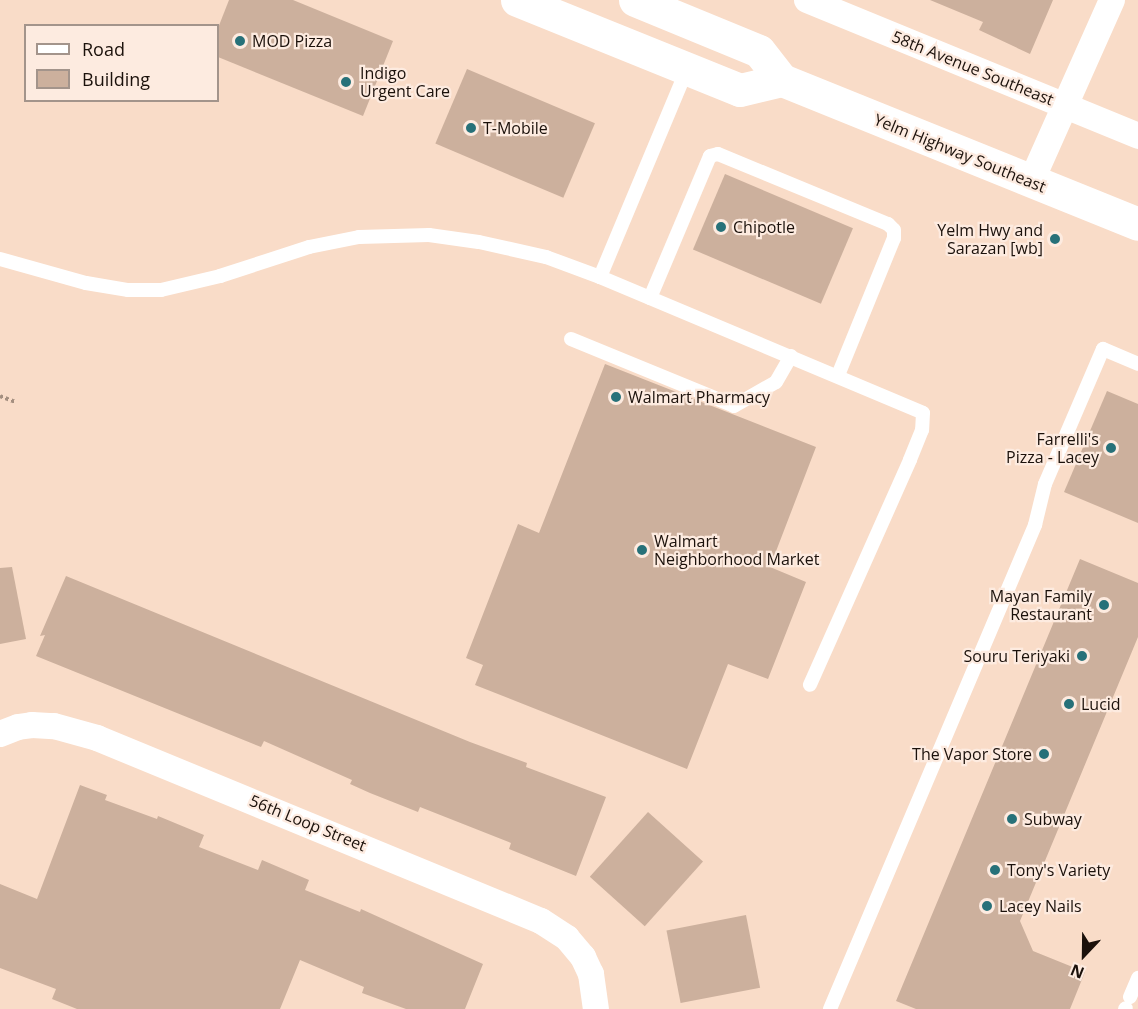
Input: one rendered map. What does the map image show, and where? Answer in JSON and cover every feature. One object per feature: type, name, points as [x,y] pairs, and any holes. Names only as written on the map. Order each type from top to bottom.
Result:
[{"type":"main road","points":[[517,0],[740,90],[782,80]]},
{"type":"main road","name":"Yelm Highway Southeast","points":[[635,0],[759,51],[782,80],[1138,225]]},
{"type":"street","name":"58th Avenue Southeast","points":[[807,0],[1138,136]]},
{"type":"street","points":[[1031,182],[1112,0]]},
{"type":"street","name":"56th Loop Street","points":[[0,734],[18,727],[54,726],[136,753],[541,921],[567,938],[583,957],[591,974],[596,1009]]},
{"type":"lane","points":[[600,277],[687,69]]},
{"type":"lane","points":[[650,298],[710,156],[718,154],[728,158],[888,224],[894,230],[894,238],[838,375]]},
{"type":"lane","points":[[0,259],[86,283],[128,290],[161,290],[220,276],[309,247],[359,237],[429,235],[479,242],[546,257],[600,277],[838,375],[923,413],[922,430],[810,685]]},
{"type":"lane","points":[[572,339],[735,406],[776,382],[791,356]]},
{"type":"lane","points":[[830,1009],[1035,525],[1045,484],[1103,350],[1138,364]]},
{"type":"lane","points":[[1127,1005],[1138,978]]},
{"type":"path","points":[[0,396],[16,402]]},
{"type":"building","points":[[229,0],[293,0],[393,41],[363,116],[219,57],[219,25]]},
{"type":"building","points":[[930,0],[1053,0],[1030,54],[979,30],[983,22]]},
{"type":"building","points":[[467,69],[595,123],[563,198],[435,144]]},
{"type":"building","points":[[725,174],[853,228],[821,304],[693,249]]},
{"type":"building","name":"Walmart Neighborhood Market","points":[[605,364],[816,447],[770,567],[806,582],[768,679],[728,664],[687,769],[475,685],[483,665],[466,658],[518,524],[539,533]]},
{"type":"building","name":"Farrelli's Pizza - Lacey","points":[[1107,391],[1138,404],[1138,523],[1064,492]]},
{"type":"building","points":[[1080,559],[1138,583],[1138,637],[1020,921],[1033,951],[1085,972],[1070,1009],[916,1009],[896,1001]]},
{"type":"building","points":[[12,567],[26,639],[0,644],[0,568]]},
{"type":"building","points":[[66,576],[470,742],[527,763],[526,767],[606,797],[576,876],[509,849],[511,843],[420,807],[418,812],[370,793],[350,784],[352,780],[264,741],[261,747],[36,656],[45,635],[40,636]]},
{"type":"building","points":[[80,785],[107,795],[105,800],[157,819],[158,816],[204,835],[199,847],[258,870],[262,860],[309,880],[305,890],[360,912],[361,909],[483,964],[465,1009],[406,1009],[362,993],[364,987],[300,960],[280,1009],[77,1009],[52,999],[56,989],[0,968],[0,884],[37,899]]},
{"type":"building","points":[[648,812],[703,862],[645,926],[590,877]]},
{"type":"building","points":[[746,915],[760,988],[681,1003],[666,930]]},
{"type":"place","name":"MOD Pizza","points":[[240,41]]},
{"type":"place","name":"Indigo Urgent Care","points":[[346,82]]},
{"type":"place","name":"T-Mobile","points":[[471,128]]},
{"type":"place","name":"Chipotle","points":[[721,227]]},
{"type":"place","name":"Yelm Hwy and Sarazan [wb]","points":[[1055,239]]},
{"type":"place","name":"Walmart Pharmacy","points":[[616,397]]},
{"type":"place","name":"Farrelli's Pizza - Lacey","points":[[1111,448]]},
{"type":"place","name":"Walmart Neighborhood Market","points":[[642,550]]},
{"type":"place","name":"Mayan Family Restaurant","points":[[1104,605]]},
{"type":"place","name":"Souru Teriyaki","points":[[1082,656]]},
{"type":"place","name":"Lucid","points":[[1069,704]]},
{"type":"place","name":"The Vapor Store","points":[[1044,754]]},
{"type":"place","name":"Subway","points":[[1012,819]]},
{"type":"place","name":"Tony's Variety","points":[[995,870]]},
{"type":"place","name":"Lacey Nails","points":[[987,906]]}]
